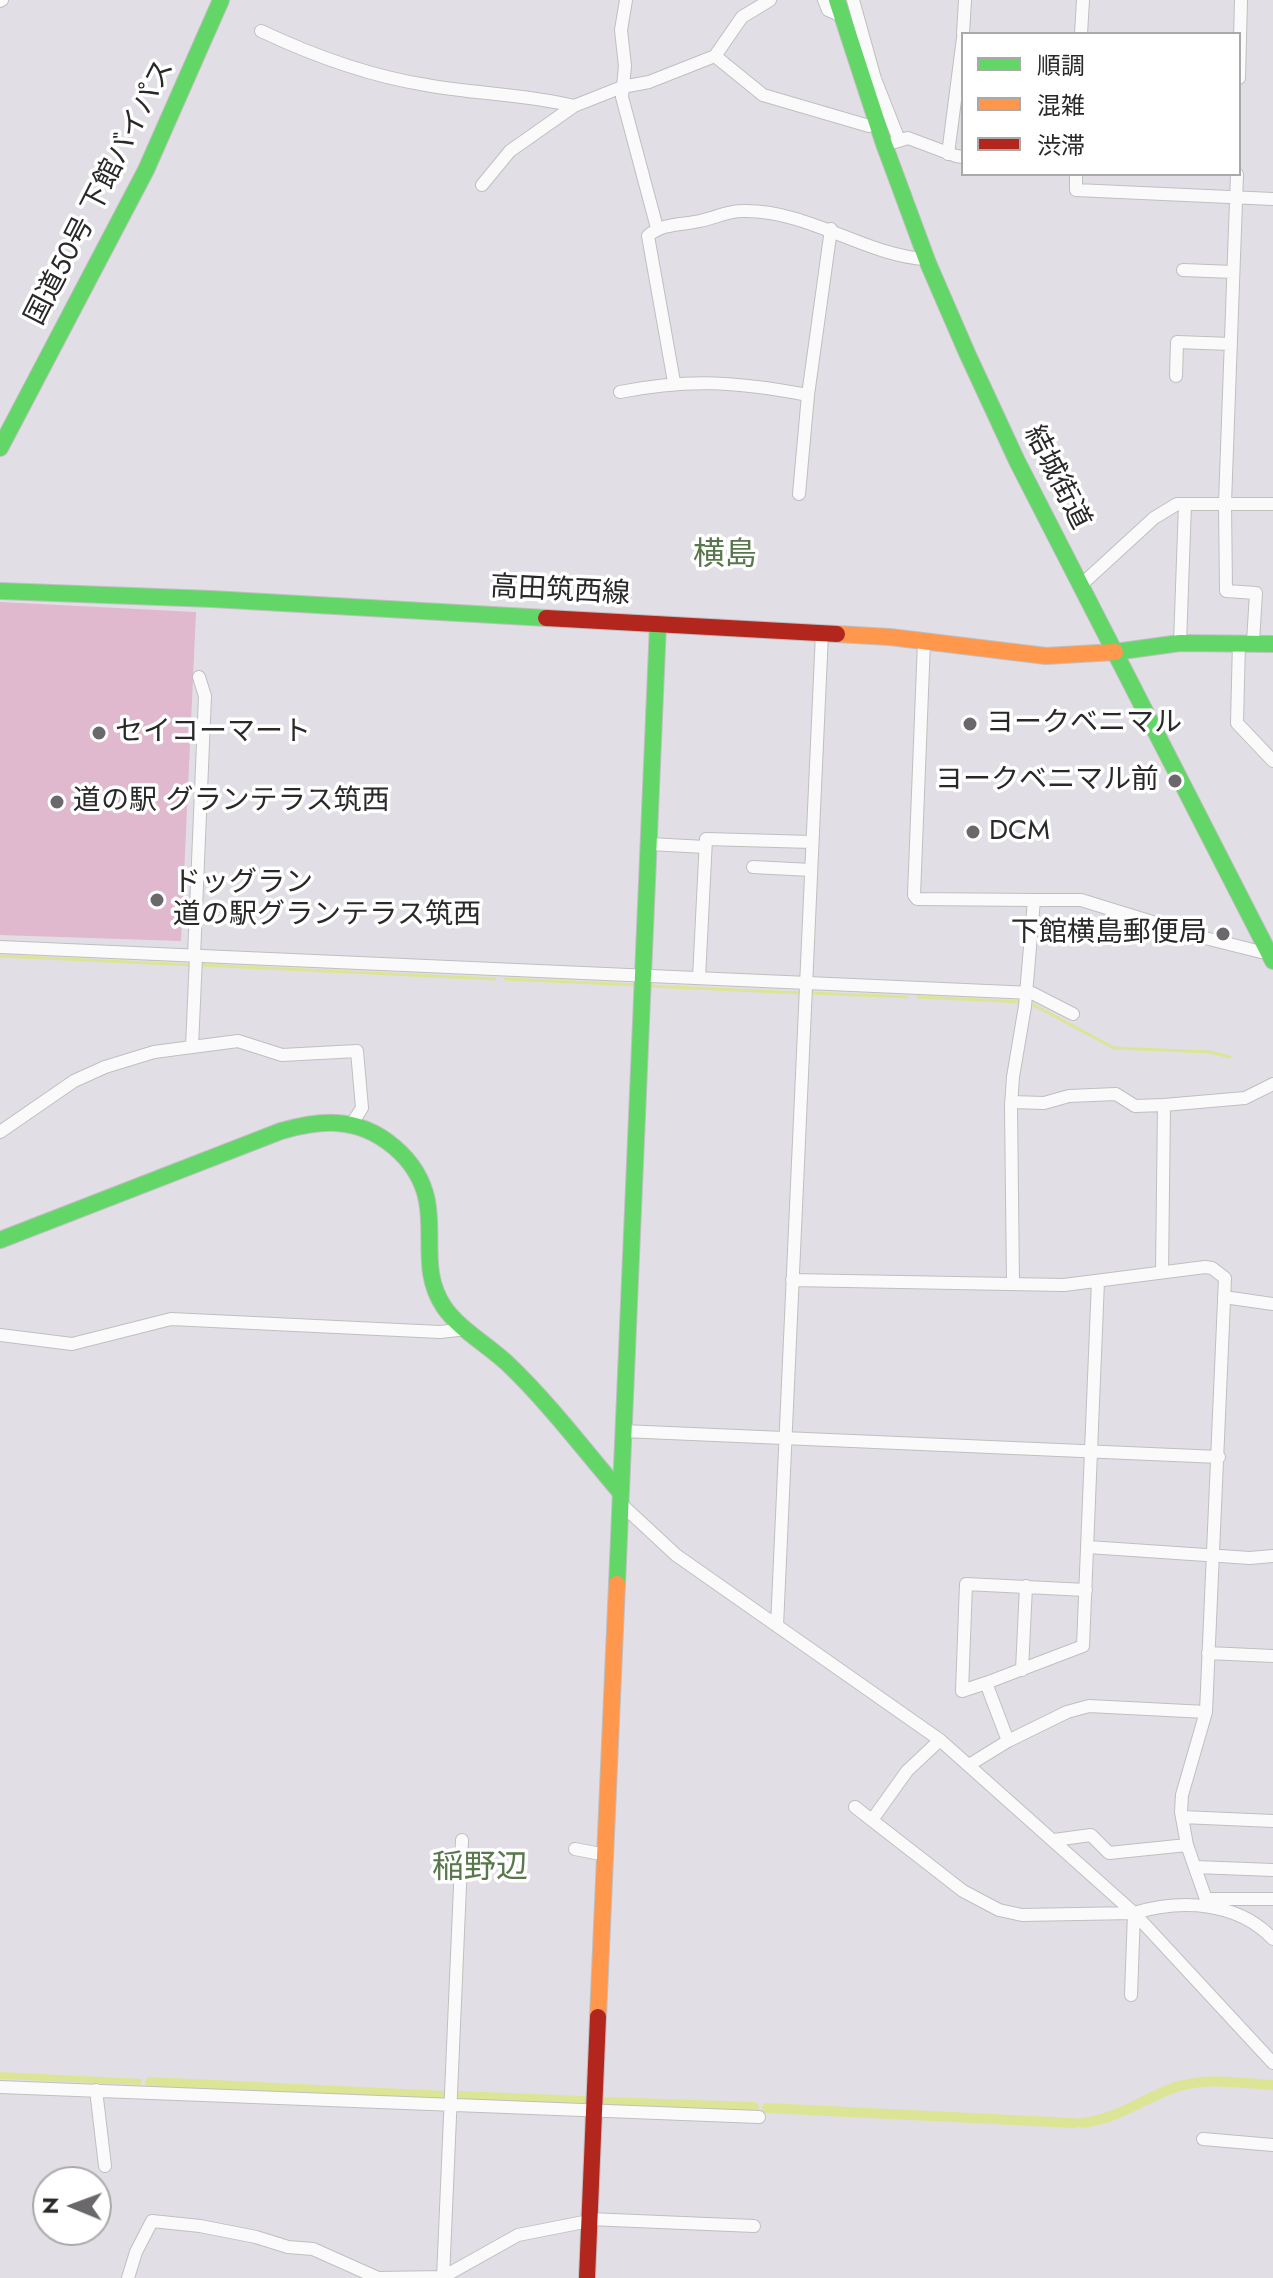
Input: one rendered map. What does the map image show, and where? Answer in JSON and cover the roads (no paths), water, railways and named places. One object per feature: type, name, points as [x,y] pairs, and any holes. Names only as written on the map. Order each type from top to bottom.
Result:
[{"type":"main road","name":"国道50号 下館バイパス","points":[[0,448],[146,170],[221,0]]},
{"type":"main road","name":"結城街道","points":[[840,8],[870,80],[877,123],[892,142],[926,259],[1017,461],[1270,955]]},
{"type":"main road","name":"高田筑西線","points":[[0,591],[212,599],[822,633],[924,641],[1046,656],[1115,652],[1180,643],[1273,644]]},
{"type":"main road","points":[[587,2278],[658,624]]},
{"type":"main road","points":[[0,1240],[266,1137],[314,1123],[351,1125],[392,1145],[413,1167],[429,1204],[427,1266],[432,1287],[446,1311],[526,1382],[620,1498]]},
{"type":"street","points":[[626,0],[621,30],[625,66],[622,97],[657,228]]},
{"type":"street","points":[[482,185],[510,151],[574,106],[622,87],[649,82],[715,56],[742,17],[770,0]]},
{"type":"street","points":[[824,0],[828,10],[840,8]]},
{"type":"street","points":[[853,0],[870,80],[892,142],[908,138],[961,157]]},
{"type":"street","points":[[963,32],[965,0]]},
{"type":"street","points":[[1081,32],[1083,0]]},
{"type":"street","points":[[1240,32],[1241,0]]},
{"type":"street","points":[[261,31],[298,49],[396,79],[574,106]]},
{"type":"street","points":[[948,154],[961,52]]},
{"type":"street","points":[[715,56],[763,95],[869,126],[877,123]]},
{"type":"street","points":[[1076,176],[1076,190],[1273,199]]},
{"type":"street","points":[[1237,176],[1225,503],[1226,591],[1256,593],[1246,642],[1237,723],[1273,761]]},
{"type":"street","points":[[674,382],[648,236],[657,228],[740,211],[776,215],[831,229],[903,258],[926,259]]},
{"type":"street","points":[[799,494],[808,395],[831,229]]},
{"type":"street","points":[[1183,270],[1233,272]]},
{"type":"street","points":[[1176,376],[1177,342],[1231,344]]},
{"type":"street","points":[[620,392],[674,382],[749,384],[808,395]]},
{"type":"street","points":[[1081,585],[1154,518],[1177,504],[1273,504]]},
{"type":"street","points":[[1180,643],[1185,504]]},
{"type":"street","points":[[777,1626],[822,633]]},
{"type":"street","points":[[924,641],[914,895],[917,899],[1081,900],[1270,955]]},
{"type":"street","points":[[192,1047],[205,696],[199,677]]},
{"type":"street","points":[[699,978],[706,839],[812,842]]},
{"type":"street","points":[[650,844],[705,847]]},
{"type":"street","points":[[753,867],[811,870]]},
{"type":"street","points":[[1013,1284],[1011,1102],[1026,999],[1034,900]]},
{"type":"street","points":[[0,947],[643,982],[699,978],[1026,999],[1032,993],[1073,1014]]},
{"type":"street","points":[[0,1132],[66,1086],[105,1067],[154,1052],[238,1041],[282,1055],[357,1051],[362,1108],[351,1125]]},
{"type":"street","points":[[1011,1102],[1044,1103],[1069,1096],[1116,1094],[1135,1106],[1164,1105],[1245,1098],[1273,1084]]},
{"type":"street","points":[[1162,1272],[1164,1105]]},
{"type":"street","points":[[792,1280],[1064,1285],[1212,1268],[1225,1278],[1206,1712],[1182,1795],[1187,1845],[1207,1902]]},
{"type":"street","points":[[1086,1590],[966,1584],[962,1691],[1083,1646],[1086,1590],[1088,1547],[1092,1452],[1098,1281]]},
{"type":"street","points":[[1224,1297],[1273,1304]]},
{"type":"street","points":[[0,1335],[72,1344],[171,1319],[440,1332],[467,1329]]},
{"type":"street","points":[[623,1431],[1219,1457]]},
{"type":"street","points":[[620,1498],[676,1555],[940,1740],[969,1765],[1134,1913],[1273,2063]]},
{"type":"street","points":[[1088,1547],[1250,1558],[1273,1556]]},
{"type":"street","points":[[1022,1670],[1026,1586]]},
{"type":"street","points":[[1208,1653],[1273,1656]]},
{"type":"street","points":[[986,1683],[1008,1741]]},
{"type":"street","points":[[969,1765],[1008,1741],[1067,1712],[1089,1706],[1206,1712]]},
{"type":"street","points":[[872,1820],[907,1771],[940,1740]]},
{"type":"street","points":[[855,1807],[963,1891],[999,1910],[1022,1915],[1134,1913],[1207,1902],[1273,1899]]},
{"type":"street","points":[[1182,1817],[1273,1821]]},
{"type":"street","points":[[1054,1840],[1091,1835],[1109,1853],[1187,1845]]},
{"type":"street","points":[[443,2278],[462,1840]]},
{"type":"street","points":[[575,1849],[606,1855]]},
{"type":"street","points":[[1195,1867],[1273,1870]]},
{"type":"street","points":[[1207,1902],[1247,1917],[1273,1939]]},
{"type":"street","points":[[1131,1995],[1134,1913]]},
{"type":"street","points":[[0,2087],[759,2117]]},
{"type":"street","points":[[96,2090],[105,2166]]},
{"type":"street","points":[[1203,2139],[1273,2145]]},
{"type":"street","points":[[131,2277],[136,2252],[152,2221],[200,2226],[288,2247],[313,2249],[377,2278],[443,2278],[518,2235],[589,2220],[754,2226]]},
{"type":"waterway","points":[[0,956],[192,965]]},
{"type":"waterway","points":[[200,965],[495,979]]},
{"type":"waterway","points":[[505,979],[637,985]]},
{"type":"waterway","points":[[649,986],[801,993]]},
{"type":"waterway","points":[[810,993],[907,997]]},
{"type":"waterway","points":[[918,997],[1022,1002]]},
{"type":"waterway","points":[[1030,1003],[1114,1048],[1210,1052],[1230,1057]]},
{"type":"waterway","points":[[150,2082],[446,2096]]},
{"type":"waterway","points":[[1081,2123],[1104,2118],[1168,2090],[1193,2083],[1273,2085]]},
{"type":"waterway","points":[[458,2096],[584,2101]]},
{"type":"waterway","points":[[605,2102],[754,2107]]},
{"type":"waterway","points":[[767,2108],[1074,2123]]},
{"type":"place","name":"ヨークベニマル","points":[[970,724]]},
{"type":"place","name":"セイコーマート","points":[[99,733]]},
{"type":"place","name":"ヨークベニマル前","points":[[1175,781]]},
{"type":"place","name":"道の駅 グランテラス筑西","points":[[57,802]]},
{"type":"place","name":"DCM","points":[[973,832]]},
{"type":"place","name":"ドッグラン 道の駅グランテラス筑西","points":[[157,900]]},
{"type":"place","name":"下館横島郵便局","points":[[1223,934]]},
{"type":"district","name":"横島","points":[[725,556]]},
{"type":"district","name":"稲野辺","points":[[480,1869]]}]
